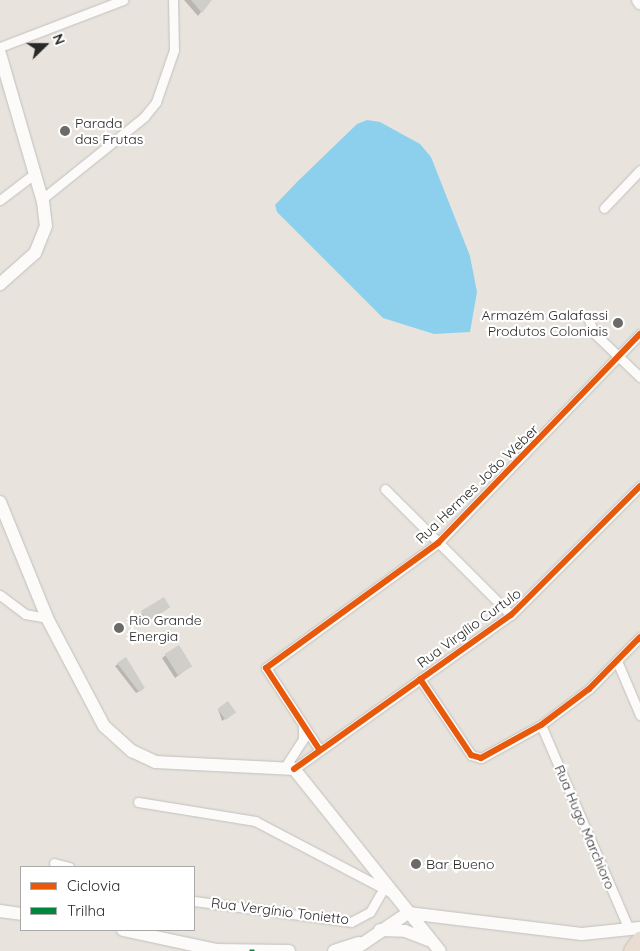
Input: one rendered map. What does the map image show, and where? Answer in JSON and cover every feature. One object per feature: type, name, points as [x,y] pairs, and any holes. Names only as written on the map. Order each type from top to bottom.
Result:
[{"type":"highway","points":[[632,951],[636,933]]},
{"type":"main road","points":[[0,54],[42,200],[42,243],[0,284]]},
{"type":"main road","points":[[0,502],[47,618],[94,712],[132,751],[173,765],[290,768],[387,892],[408,913],[436,947]]},
{"type":"main road","points":[[379,930],[391,914],[387,892]]},
{"type":"main road","points":[[0,911],[20,914]]},
{"type":"main road","points":[[334,951],[355,947],[408,913],[582,934],[636,933]]},
{"type":"main road","points":[[379,930],[405,931],[436,947]]},
{"type":"main road","points":[[127,931],[216,950],[289,951]]},
{"type":"street","points":[[0,48],[123,0]]},
{"type":"street","points":[[42,200],[144,117],[156,102],[174,50],[173,0]]},
{"type":"street","points":[[604,208],[640,170]]},
{"type":"street","points":[[0,200],[34,174]]},
{"type":"street","points":[[589,320],[594,333],[640,377]]},
{"type":"street","name":"Rua Hermes João Weber","points":[[303,725],[266,668],[438,544],[620,358],[640,334]]},
{"type":"street","name":"Rua Virgílio Curtulo","points":[[290,768],[512,614],[640,486]]},
{"type":"street","points":[[385,489],[438,544],[512,614]]},
{"type":"street","points":[[0,594],[25,614],[47,618]]},
{"type":"street","points":[[420,679],[476,759],[541,725],[617,661],[640,637]]},
{"type":"street","points":[[617,661],[640,716]]},
{"type":"street","points":[[290,768],[303,739],[303,725]]},
{"type":"street","points":[[303,725],[319,749]]},
{"type":"street","name":"Rua Hugo Marchioro","points":[[541,725],[636,933]]},
{"type":"street","points":[[138,802],[255,821],[387,892]]},
{"type":"street","points":[[54,863],[65,866]]},
{"type":"street","name":"Rua Vergínio Tonietto","points":[[195,900],[351,922],[370,912],[387,892]]},
{"type":"water","points":[[367,120],[380,122],[420,144],[431,157],[470,256],[477,292],[470,332],[434,334],[383,318],[277,212],[275,205],[298,181],[357,124]]},
{"type":"building","points":[[191,0],[212,0],[202,13]]},
{"type":"building","points":[[164,597],[170,607],[147,621],[141,611]]},
{"type":"building","points":[[179,645],[192,666],[178,675],[165,654]]},
{"type":"building","points":[[126,657],[145,688],[139,692],[117,663]]},
{"type":"building","points":[[228,701],[236,712],[226,720],[217,709]]},
{"type":"cycle path","points":[[319,749],[266,668],[438,543],[640,334]]},
{"type":"cycle path","points":[[294,769],[511,615],[640,486]]},
{"type":"cycle path","points":[[420,679],[471,755],[481,758],[541,725],[589,689],[640,637]]},
{"type":"place","name":"Parada das Frutas","points":[[65,131]]},
{"type":"place","name":"Armazém Galafassi Produtos Coloniais","points":[[618,323]]},
{"type":"place","name":"Rio Grande Energia","points":[[119,628]]},
{"type":"place","name":"Bar Bueno","points":[[416,864]]}]
